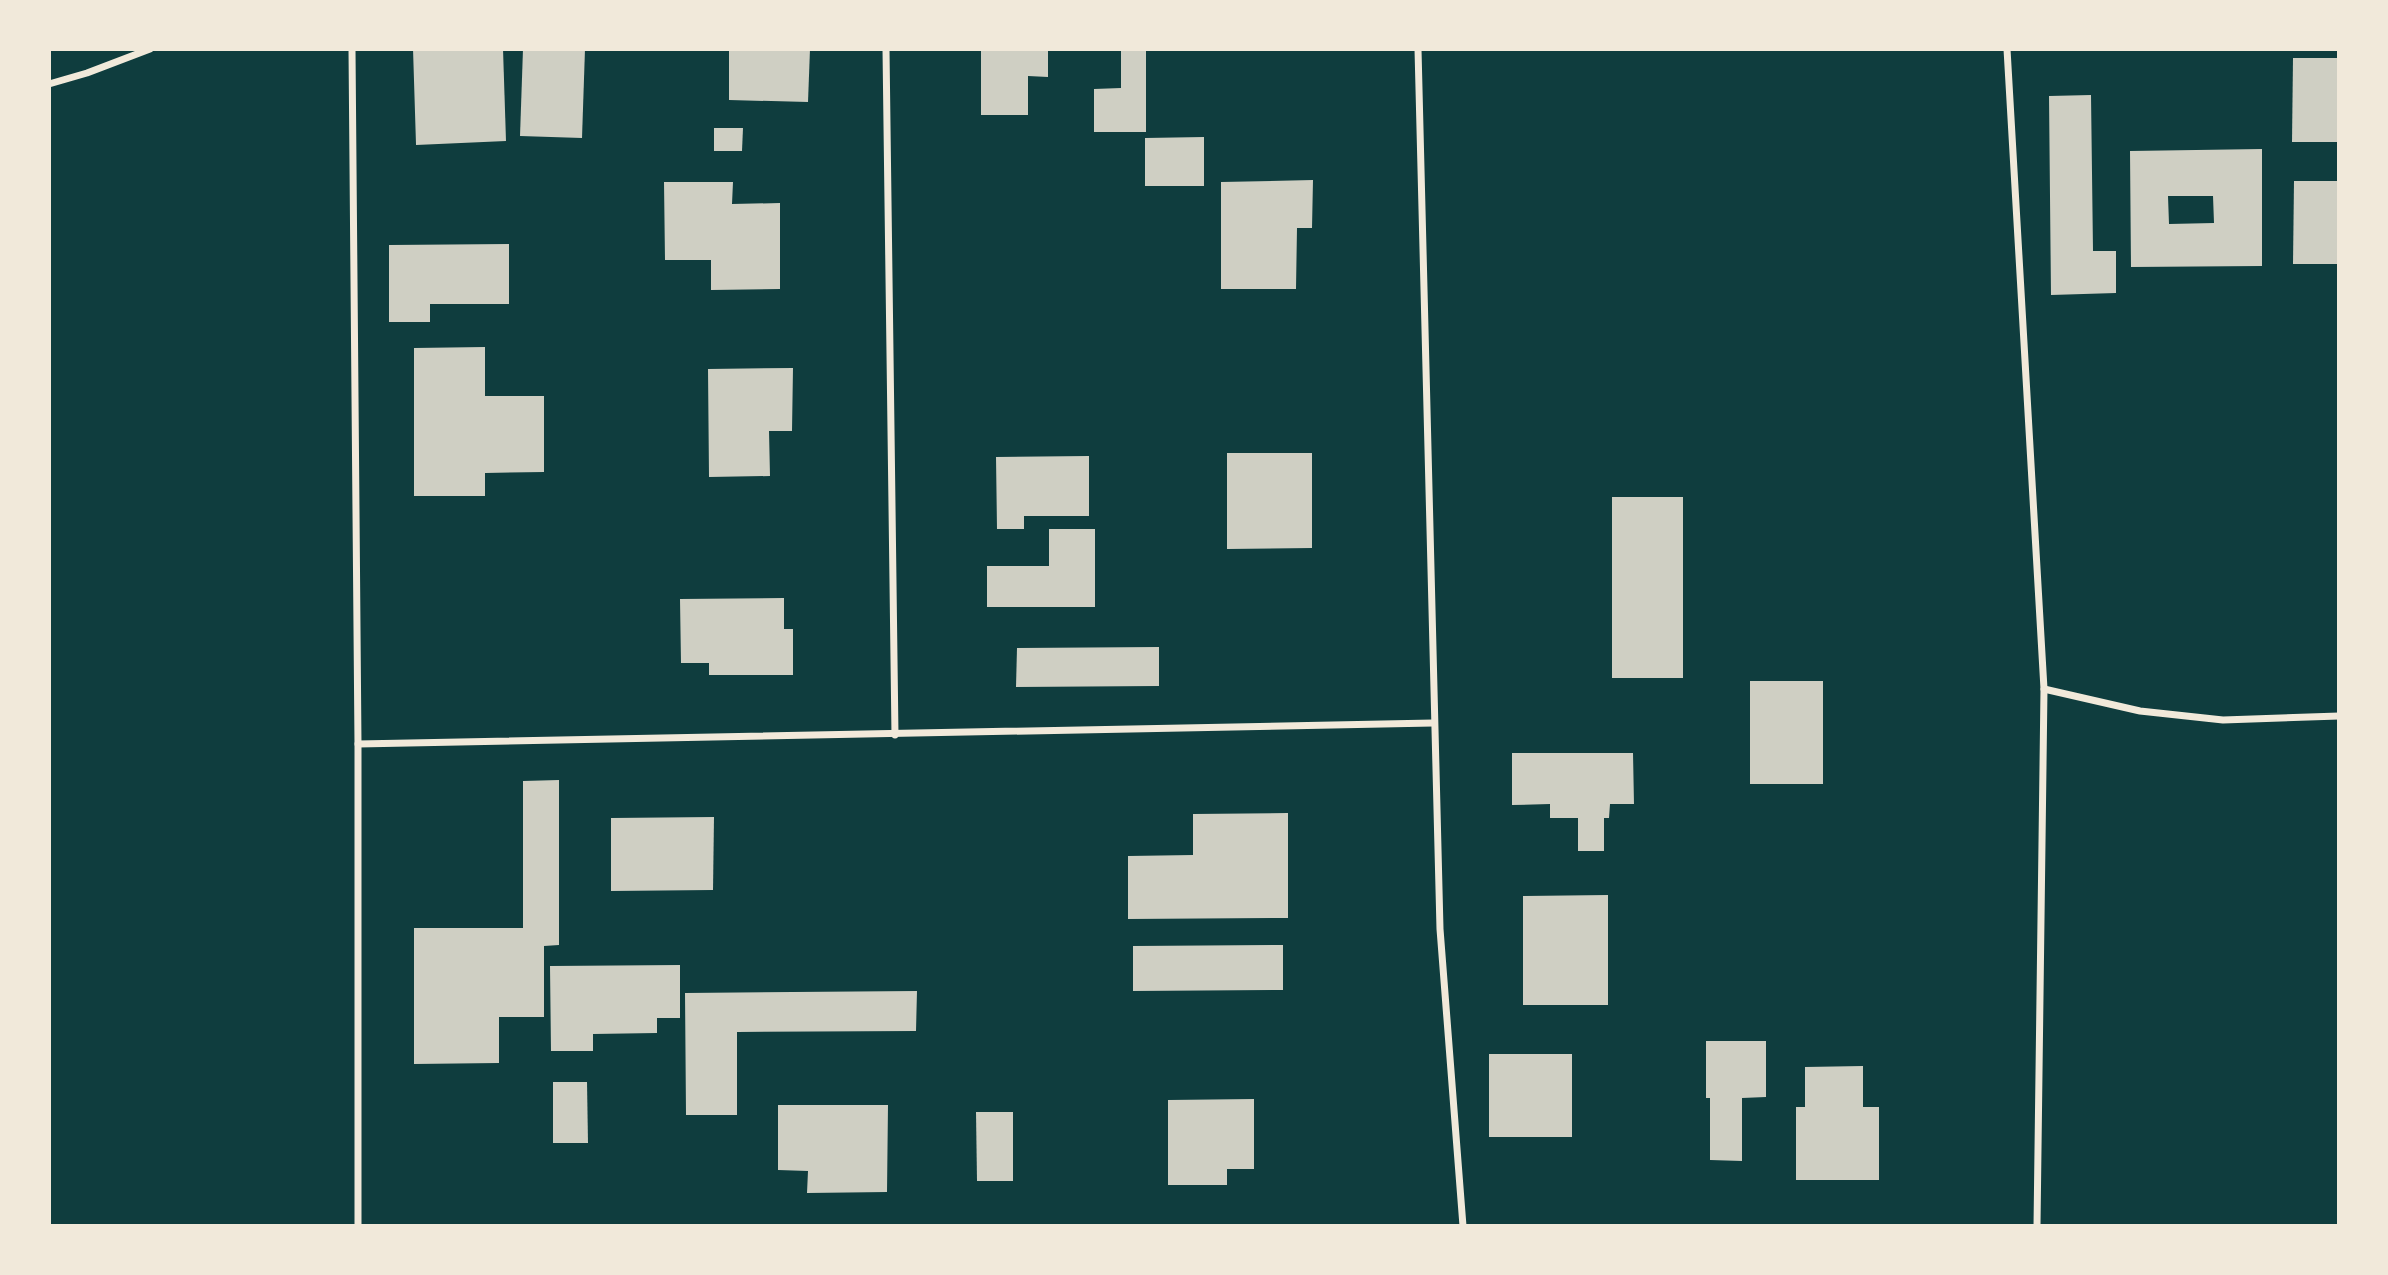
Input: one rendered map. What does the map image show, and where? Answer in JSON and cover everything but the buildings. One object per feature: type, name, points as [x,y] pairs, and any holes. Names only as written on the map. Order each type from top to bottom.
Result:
[{"type":"street","points":[[49,84],[87,73],[149,49]]},
{"type":"street","points":[[352,49],[358,744],[358,1226]]},
{"type":"street","points":[[886,49],[895,735]]},
{"type":"street","points":[[1418,49],[1440,929],[1463,1226]]},
{"type":"street","points":[[2007,49],[2044,689],[2037,1226]]},
{"type":"street","points":[[2044,689],[2140,711],[2223,720],[2339,716]]},
{"type":"street","points":[[358,744],[1433,723]]}]
